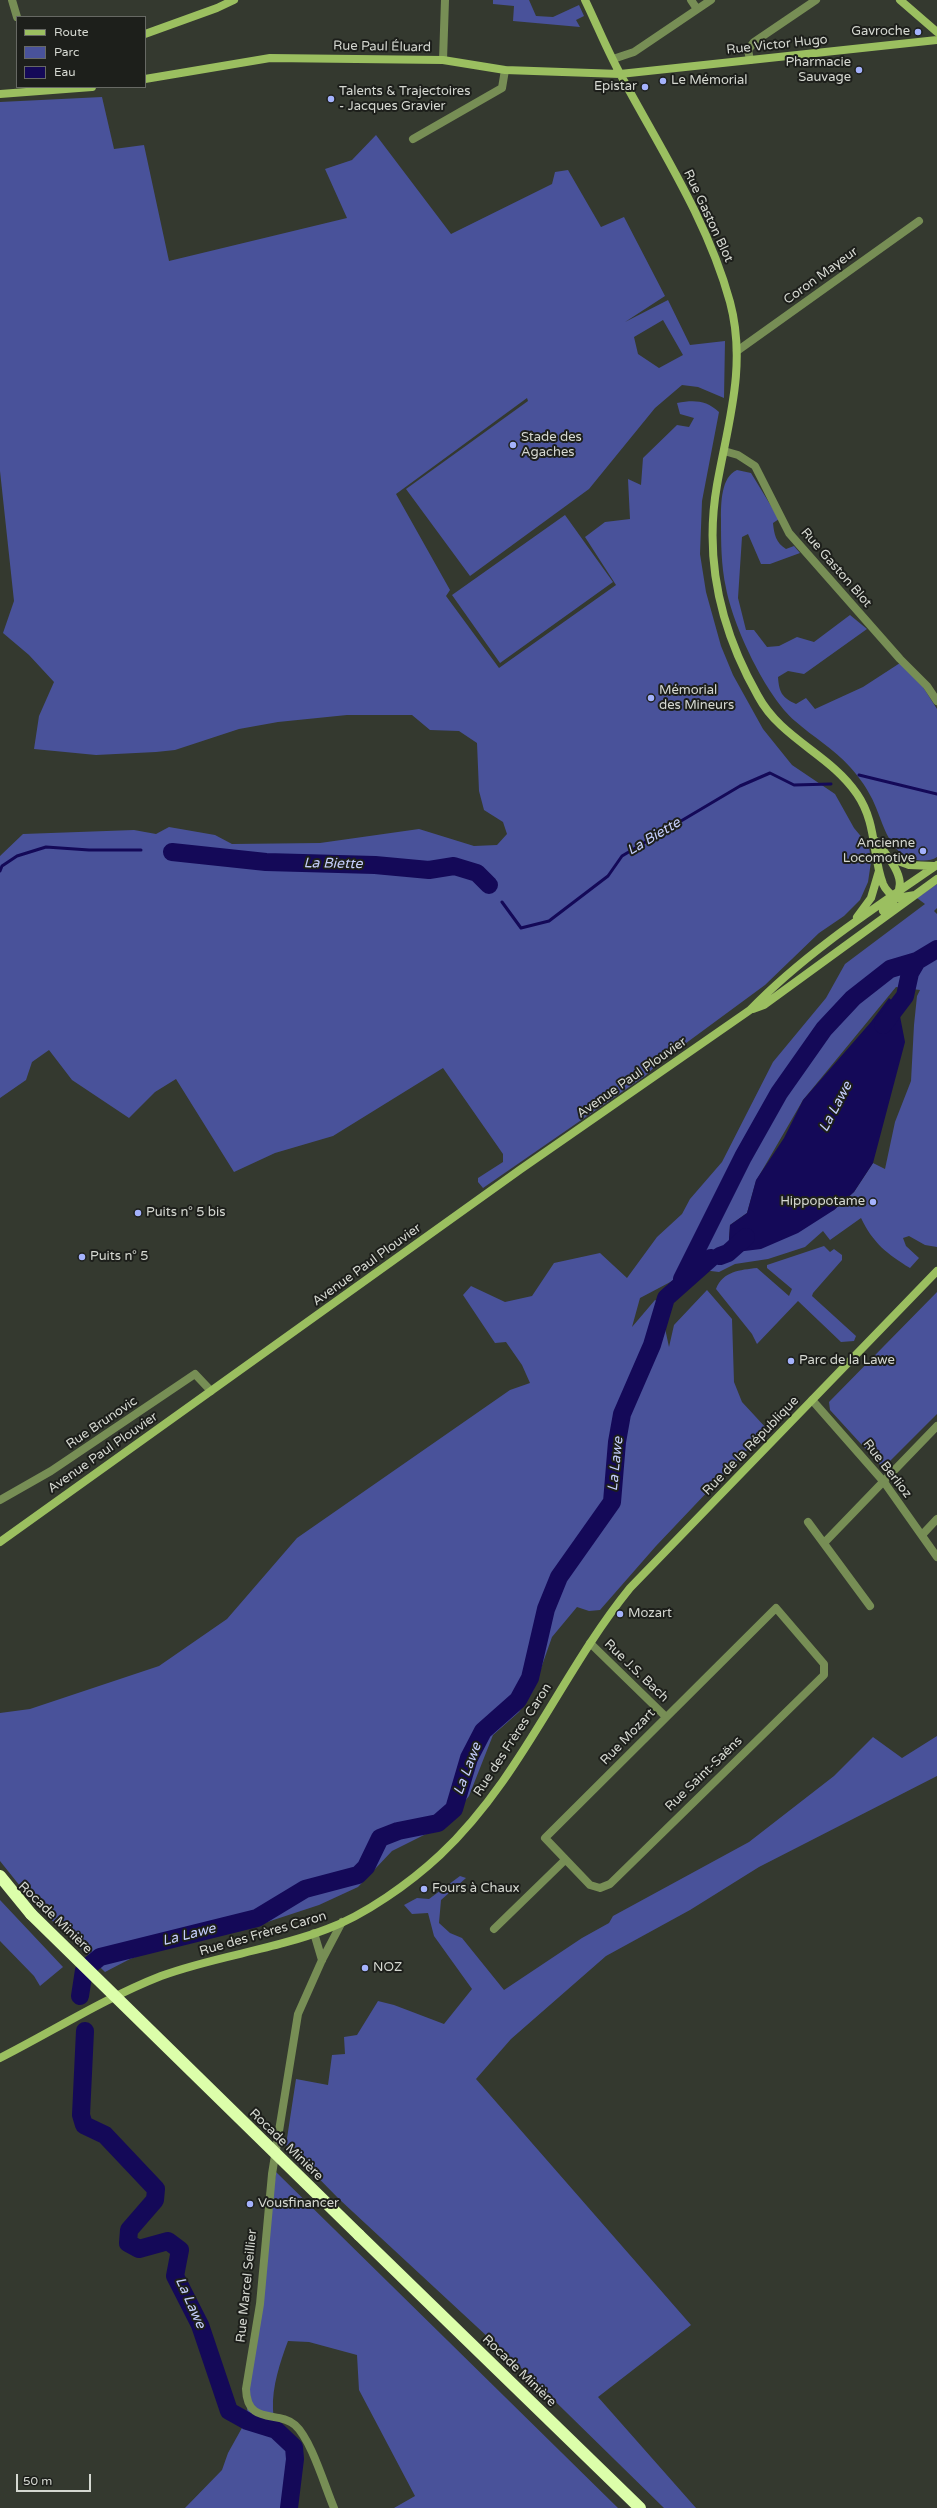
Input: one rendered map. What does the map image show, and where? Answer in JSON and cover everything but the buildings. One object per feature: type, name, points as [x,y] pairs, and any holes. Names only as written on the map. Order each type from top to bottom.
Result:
[{"type":"highway","points":[[0,1876],[31,1914]]},
{"type":"highway","name":"Rocade Minière","points":[[0,1884],[640,2508]]},
{"type":"main road","points":[[146,34],[234,0]]},
{"type":"main road","name":"Rue Gaston Blot","points":[[585,0],[620,74],[673,169],[709,242],[730,304],[737,351],[734,397],[716,485],[711,545],[719,595],[732,643],[759,699],[774,720],[837,772],[858,794],[867,812],[875,840],[883,884],[896,895],[900,879],[889,858],[875,840]]},
{"type":"main road","points":[[900,0],[937,32]]},
{"type":"main road","name":"Rue Victor Hugo","points":[[620,74],[937,40]]},
{"type":"main road","name":"Rue Paul Éluard","points":[[146,79],[270,58],[443,60],[505,70],[620,74]]},
{"type":"main road","points":[[0,94],[30,90],[71,88]]},
{"type":"main road","points":[[889,858],[916,866],[937,865]]},
{"type":"main road","name":"Avenue Paul Plouvier","points":[[0,1542],[521,1169],[750,1010],[765,994],[844,931],[937,865]]},
{"type":"main road","name":"Rue Gaston Blot","points":[[844,931],[866,906],[878,879],[880,866]]},
{"type":"main road","name":"Avenue Paul Plouvier","points":[[750,1010],[764,1005],[937,879]]},
{"type":"main road","points":[[837,951],[853,934],[896,895],[915,894]]},
{"type":"main road","name":"Rue de la République","points":[[590,1643],[630,1588],[937,1271]]},
{"type":"main road","name":"Rue des Frères Caron","points":[[0,2058],[98,2006],[162,1976],[314,1933],[342,1922],[415,1875],[439,1856],[477,1817],[516,1761],[590,1643]]},
{"type":"street","points":[[12,0],[17,16]]},
{"type":"street","points":[[443,60],[444,0]]},
{"type":"street","points":[[691,0],[697,9]]},
{"type":"street","points":[[613,59],[634,52],[711,0]]},
{"type":"street","points":[[750,60],[748,50],[754,42],[816,0]]},
{"type":"street","points":[[413,139],[502,88],[505,70]]},
{"type":"street","name":"Coron Mayeur","points":[[737,351],[919,221]]},
{"type":"street","name":"Rue Gaston Blot","points":[[724,451],[738,455],[755,466],[789,533],[900,659],[927,686],[937,701]]},
{"type":"street","name":"Rue Brunovic","points":[[0,1500],[51,1471],[195,1374],[211,1391]]},
{"type":"street","name":"Rue Berlioz","points":[[812,1400],[884,1482],[937,1557]]},
{"type":"street","points":[[824,1543],[937,1426]]},
{"type":"street","points":[[922,1535],[937,1519]]},
{"type":"street","points":[[808,1522],[870,1606]]},
{"type":"street","name":"Rue Saint-Saëns","points":[[590,1885],[600,1888],[610,1884],[822,1678],[825,1672],[824,1664],[776,1608]]},
{"type":"street","name":"Rue Mozart","points":[[590,1885],[545,1838],[665,1716],[776,1608]]},
{"type":"street","name":"Rue J.S. Bach","points":[[590,1643],[665,1716]]},
{"type":"street","points":[[494,1929],[565,1860]]},
{"type":"street","name":"Rue Marcel Seillier","points":[[334,2508],[303,2435],[294,2424],[260,2414],[252,2408],[246,2398],[246,2389],[260,2304],[272,2174],[298,2014],[322,1960],[342,1922]]},
{"type":"street","points":[[314,1933],[322,1960]]},
{"type":"green space","points":[[493,0],[529,0],[536,16],[553,17],[579,5],[584,16],[576,20],[580,27],[513,21],[514,6],[493,4]]},
{"type":"green space","points":[[102,97],[114,149],[144,145],[169,261],[347,218],[325,169],[352,160],[376,135],[451,234],[552,184],[555,172],[568,170],[601,227],[624,217],[665,296],[625,322],[668,300],[690,345],[725,341],[724,398],[698,387],[682,385],[655,408],[589,489],[470,576],[406,489],[528,401],[527,398],[396,494],[450,590],[446,596],[499,668],[616,585],[585,537],[605,522],[630,519],[628,479],[641,485],[643,458],[677,425],[689,427],[694,418],[680,414],[677,403],[689,401],[700,402],[709,405],[719,412],[702,501],[700,554],[706,592],[721,646],[733,675],[763,729],[792,765],[835,794],[854,828],[869,846],[871,862],[868,882],[860,900],[844,916],[819,933],[765,985],[659,1063],[645,1076],[483,1188],[478,1182],[478,1178],[503,1162],[503,1154],[443,1068],[333,1136],[275,1153],[234,1172],[176,1079],[155,1092],[129,1118],[72,1080],[49,1050],[32,1062],[26,1080],[0,1098],[0,856],[23,834],[134,830],[156,834],[169,827],[215,835],[232,844],[320,843],[419,829],[474,846],[497,845],[507,834],[503,822],[484,810],[479,791],[477,743],[459,731],[430,730],[412,715],[347,715],[278,722],[239,729],[175,750],[156,752],[96,755],[34,749],[39,716],[54,682],[29,655],[3,633],[14,601],[0,471],[0,102]],"holes":[[[663,320],[683,355],[659,368],[638,354],[634,337]]]},
{"type":"green space","points":[[737,470],[751,473],[779,519],[773,523],[775,534],[780,544],[786,549],[794,546],[800,553],[770,564],[761,564],[748,534],[742,537],[738,598],[746,630],[754,630],[767,647],[779,646],[797,637],[814,642],[850,615],[867,629],[804,674],[788,671],[778,677],[780,691],[784,697],[796,704],[806,698],[815,709],[863,687],[900,663],[923,687],[937,709],[937,857],[922,861],[907,857],[898,851],[887,834],[866,788],[858,777],[837,754],[802,727],[784,710],[762,678],[752,659],[743,640],[730,604],[724,579],[722,562],[721,513],[723,491],[728,478]]},
{"type":"green space","points":[[565,515],[613,582],[500,663],[452,595]]},
{"type":"green space","points":[[937,884],[937,908],[934,911],[937,914],[937,1247],[925,1245],[909,1236],[903,1238],[906,1246],[919,1258],[910,1268],[894,1258],[881,1247],[870,1234],[861,1218],[830,1240],[823,1231],[805,1247],[768,1259],[735,1264],[719,1272],[695,1269],[640,1298],[632,1327],[655,1300],[670,1308],[663,1319],[669,1347],[674,1325],[707,1290],[732,1319],[734,1382],[742,1402],[767,1429],[656,1546],[600,1610],[589,1611],[577,1607],[552,1637],[533,1691],[519,1712],[493,1735],[469,1796],[448,1823],[392,1851],[358,1887],[319,1905],[243,1930],[169,1945],[130,1959],[105,1972],[32,1901],[0,1861],[0,1713],[30,1709],[159,1666],[227,1619],[297,1538],[510,1390],[530,1383],[522,1365],[506,1342],[495,1343],[463,1295],[471,1286],[505,1302],[532,1296],[554,1263],[600,1253],[627,1278],[657,1237],[682,1214],[690,1199],[722,1162],[773,1062],[826,998],[845,964],[925,904],[917,898]],"holes":[[[896,987],[920,990],[917,996],[914,1025],[911,1081],[895,1122],[885,1169],[873,1163],[854,1192],[834,1210],[728,1253],[730,1225],[747,1213],[756,1181],[803,1100]]]},
{"type":"green space","points":[[824,1246],[830,1252],[834,1249],[842,1255],[842,1260],[812,1296],[856,1336],[854,1341],[841,1342],[798,1301],[757,1344],[752,1334],[716,1289],[719,1283],[723,1278],[733,1272],[757,1268],[789,1296],[792,1289],[767,1268],[767,1265]]},
{"type":"green space","points":[[937,1292],[937,1414],[883,1468],[830,1410],[829,1402]]},
{"type":"green space","points":[[937,1736],[937,1776],[759,1867],[690,1910],[606,1956],[511,2039],[476,2079],[691,2325],[598,2397],[696,2508],[664,2508],[517,2364],[339,2199],[286,2145],[296,2079],[328,2085],[332,2055],[345,2054],[344,2037],[357,2035],[378,2001],[394,2005],[444,2024],[472,1989],[434,1936],[428,1913],[412,1914],[404,1905],[417,1898],[429,1899],[460,1876],[466,1878],[441,1900],[439,1923],[450,1933],[462,1938],[504,1990],[582,1938],[609,1923],[613,1916],[749,1842],[834,1776],[873,1737],[902,1758]]},
{"type":"green space","points":[[0,1900],[63,1967],[40,1986],[34,1976],[0,1941]]},
{"type":"green space","points":[[276,2172],[618,2508],[394,2508],[415,2496],[359,2390],[357,2355],[309,2342],[288,2341],[279,2366],[275,2383],[273,2414],[276,2430],[294,2447],[295,2459],[289,2508],[185,2508],[222,2470],[228,2453],[248,2417],[246,2398]]},
{"type":"water","points":[[889,998],[898,1006],[905,1042],[873,1163],[854,1192],[834,1210],[798,1233],[761,1249],[728,1253],[730,1225],[747,1213],[756,1180],[784,1138],[803,1100],[871,1022]]},
{"type":"waterway","name":"La Biette","points":[[502,902],[521,928],[549,921],[608,876],[622,856],[740,786],[770,773],[794,785],[831,784]]},
{"type":"waterway","name":"La Biette","points":[[859,775],[937,794]]},
{"type":"waterway","name":"La Biette","points":[[0,871],[2,866],[17,856],[46,847],[89,850],[141,850]]},
{"type":"waterway","name":"La Biette","points":[[172,852],[266,862],[375,865],[429,870],[454,866],[477,873],[489,885]]},
{"type":"waterway","name":"La Lawe","points":[[883,1025],[905,996],[910,973],[917,961],[937,949]]},
{"type":"waterway","points":[[682,1279],[743,1157],[779,1093],[824,1029],[853,998],[890,969],[917,961]]},
{"type":"waterway","name":"La Lawe","points":[[720,1256],[728,1253],[746,1237]]},
{"type":"waterway","name":"La Lawe","points":[[80,1996],[84,1970],[100,1957],[257,1918],[305,1889],[358,1875],[366,1867],[380,1838],[398,1831],[438,1823],[454,1809],[469,1758],[483,1731],[518,1700],[530,1678],[546,1609],[559,1577],[612,1502],[617,1442],[622,1414],[652,1345],[666,1298],[711,1258]]},
{"type":"waterway","name":"La Lawe","points":[[85,2031],[81,2115],[84,2125],[105,2135],[156,2189],[155,2200],[129,2230],[128,2243],[139,2249],[168,2241],[180,2250],[175,2276],[200,2325],[229,2411],[247,2421],[276,2430],[294,2447],[295,2459],[289,2508]]},
{"type":"place","name":"Gavroche","points":[[918,32]]},
{"type":"place","name":"Pharmacie Sauvage","points":[[859,70]]},
{"type":"place","name":"Le Mémorial","points":[[663,81]]},
{"type":"place","name":"Epistar","points":[[645,87]]},
{"type":"place","name":"Talents & Trajectoires - Jacques Gravier","points":[[331,99]]},
{"type":"place","name":"Stade des Agaches","points":[[513,445]]},
{"type":"place","name":"Mémorial des Mineurs","points":[[651,698]]},
{"type":"place","name":"Ancienne Locomotive","points":[[923,851]]},
{"type":"place","name":"Hippopotame","points":[[873,1202]]},
{"type":"place","name":"Puits n° 5 bis","points":[[138,1213]]},
{"type":"place","name":"Puits n° 5","points":[[82,1257]]},
{"type":"place","name":"Parc de la Lawe","points":[[791,1361]]},
{"type":"place","name":"Mozart","points":[[620,1614]]},
{"type":"place","name":"Fours à Chaux","points":[[424,1889]]},
{"type":"place","name":"NOZ","points":[[365,1968]]},
{"type":"place","name":"Vousfinancer","points":[[250,2204]]}]
